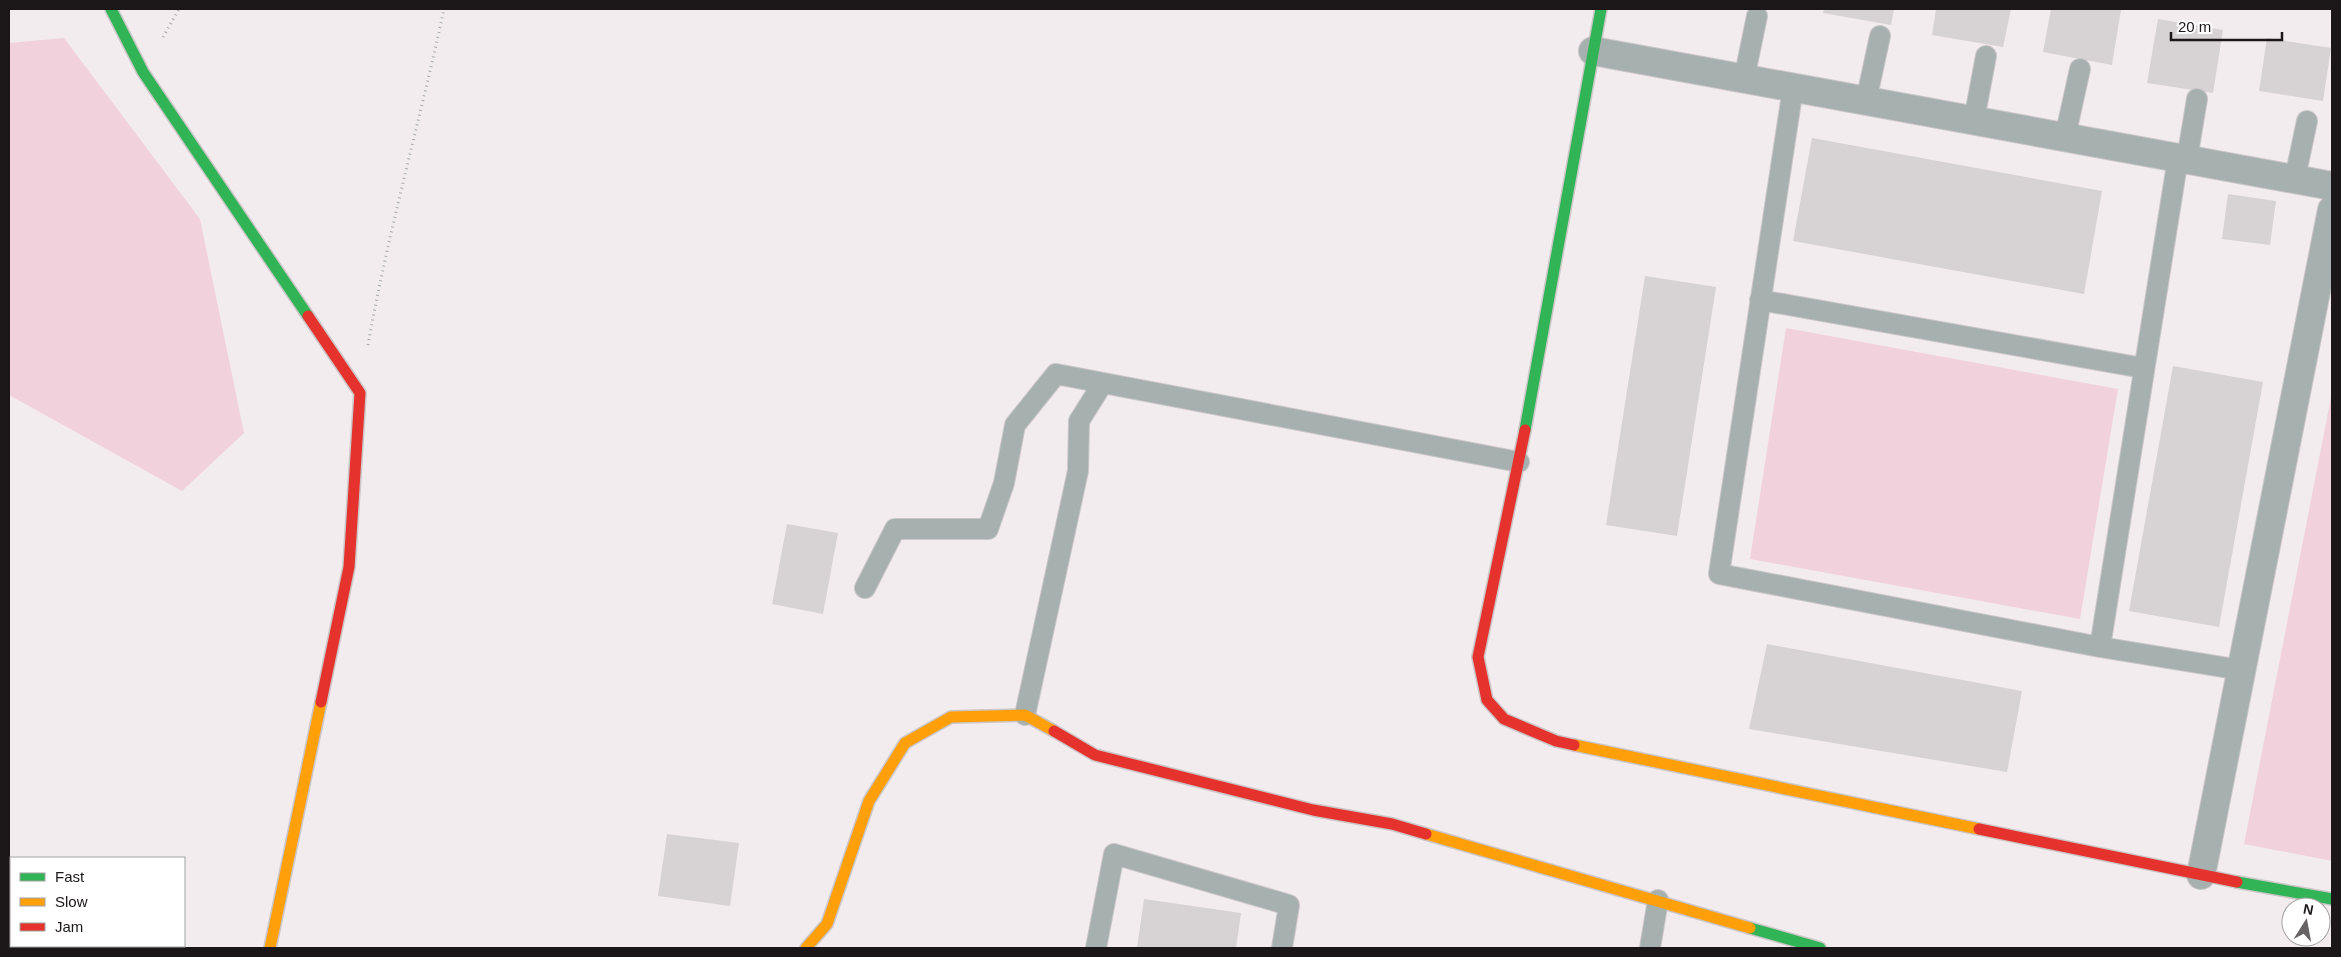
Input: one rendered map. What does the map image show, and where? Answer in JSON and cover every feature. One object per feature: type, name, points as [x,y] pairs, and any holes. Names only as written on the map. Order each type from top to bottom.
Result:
[{"type":"street","points":[[111,9],[143,72],[360,393],[349,567],[270,948]]},
{"type":"street","points":[[1601,9],[1519,462],[1478,657],[1487,700],[1504,719],[1556,741],[2201,875],[2332,899]]},
{"type":"street","points":[[1593,51],[2332,186]]},
{"type":"street","points":[[2201,875],[2332,210]]},
{"type":"street","points":[[806,948],[827,924],[869,801],[906,743],[951,717],[1025,715],[1096,755],[1313,810],[1392,824],[1820,948]]},
{"type":"lane","points":[[1744,79],[1757,16]]},
{"type":"lane","points":[[1866,101],[1880,36]]},
{"type":"lane","points":[[1974,120],[1986,56]]},
{"type":"lane","points":[[2065,137],[2080,69]]},
{"type":"lane","points":[[1794,88],[1719,574],[2100,647],[2241,670]]},
{"type":"lane","points":[[2100,647],[2143,368],[2183,158],[2197,99]]},
{"type":"lane","points":[[2295,178],[2307,121]]},
{"type":"lane","points":[[1760,300],[2143,368]]},
{"type":"lane","points":[[865,588],[896,529],[988,529],[1004,483],[1015,425],[1056,374],[1519,462]]},
{"type":"lane","points":[[1025,715],[1078,471],[1079,421],[1103,383]]},
{"type":"lane","points":[[1096,948],[1114,854],[1289,906],[1282,948]]},
{"type":"lane","points":[[1650,948],[1658,900]]},
{"type":"path","points":[[360,393],[382,266],[423,104],[444,9]]},
{"type":"shaded area","points":[[64,38],[200,219],[244,433],[182,491],[9,395],[9,43]]},
{"type":"shaded area","points":[[1786,328],[2118,389],[2080,619],[1750,559]]},
{"type":"shaded area","points":[[2332,392],[2332,861],[2244,844]]},
{"type":"building","points":[[1824,9],[1894,9],[1891,25],[1823,13]]},
{"type":"building","points":[[1936,9],[2011,9],[2003,47],[1932,35]]},
{"type":"building","points":[[2051,9],[2121,10],[2112,65],[2043,52]]},
{"type":"building","points":[[2158,19],[2223,30],[2213,93],[2147,83]]},
{"type":"building","points":[[2267,38],[2331,48],[2323,101],[2259,91]]},
{"type":"building","points":[[1812,138],[2102,191],[2084,294],[1793,241]]},
{"type":"building","points":[[2228,194],[2276,201],[2270,245],[2222,239]]},
{"type":"building","points":[[1645,276],[1716,287],[1677,536],[1606,525]]},
{"type":"building","points":[[2173,366],[2263,382],[2219,627],[2129,611]]},
{"type":"building","points":[[787,524],[838,533],[823,614],[772,604]]},
{"type":"building","points":[[1767,644],[2022,691],[2007,772],[1749,729]]},
{"type":"building","points":[[667,834],[739,843],[730,906],[658,896]]},
{"type":"building","points":[[1144,899],[1241,913],[1236,948],[1137,948]]},
{"type":"traffic: fast","points":[[111,9],[143,72],[308,316]]},
{"type":"traffic: fast","points":[[1525,430],[1601,9]]},
{"type":"traffic: fast","points":[[2237,882],[2332,899]]},
{"type":"traffic: fast","points":[[1750,928],[1820,948]]},
{"type":"traffic: slow","points":[[270,948],[321,702]]},
{"type":"traffic: slow","points":[[806,948],[827,924],[869,801],[905,743],[951,717],[1025,715],[1054,731]]},
{"type":"traffic: slow","points":[[1574,745],[1979,829]]},
{"type":"traffic: slow","points":[[1426,834],[1750,928]]},
{"type":"traffic: jam","points":[[308,316],[360,393],[349,567],[321,702]]},
{"type":"traffic: jam","points":[[1525,430],[1478,657],[1487,700],[1504,719],[1556,741],[1574,745]]},
{"type":"traffic: jam","points":[[1054,731],[1095,755],[1313,810],[1392,824],[1426,834]]},
{"type":"traffic: jam","points":[[1979,829],[2237,882]]}]
